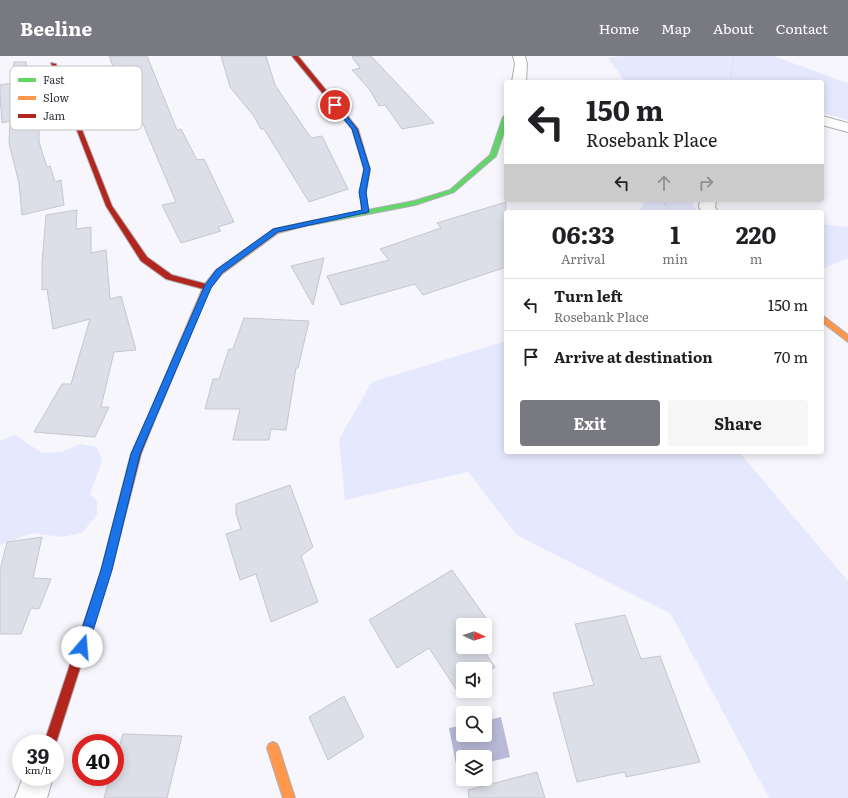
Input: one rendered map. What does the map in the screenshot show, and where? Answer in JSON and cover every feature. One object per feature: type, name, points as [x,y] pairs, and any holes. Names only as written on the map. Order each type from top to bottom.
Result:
[{"type":"street","points":[[295,56],[354,129],[367,169],[362,192],[365,212]]},
{"type":"street","points":[[519,56],[521,64],[519,80]]},
{"type":"street","points":[[824,121],[848,128]]},
{"type":"street","points":[[53,734],[106,570],[136,454],[207,287],[219,272],[276,231],[415,203],[452,191],[494,156],[502,141],[504,129]]},
{"type":"street","points":[[79,130],[109,206],[144,259],[168,277],[207,287]]},
{"type":"street","points":[[824,320],[848,339]]},
{"type":"street","points":[[273,748],[289,798]]},
{"type":"street","points":[[31,798],[35,786]]},
{"type":"path","points":[[730,80],[734,56]]},
{"type":"path","points":[[663,202],[670,210]]},
{"type":"shaded area","points":[[622,56],[773,56],[848,83],[848,120],[824,114],[824,80],[624,80],[608,58]]},
{"type":"shaded area","points":[[644,202],[694,202],[693,205],[697,210],[640,210]]},
{"type":"shaded area","points":[[824,224],[848,227],[848,258],[824,268]]},
{"type":"shaded area","points":[[504,342],[504,454],[741,454],[848,581],[848,798],[769,798],[671,614],[517,535],[468,472],[345,500],[339,439],[372,382]]},
{"type":"shaded area","points":[[15,435],[42,453],[62,452],[80,444],[97,447],[102,461],[90,494],[97,502],[97,514],[83,532],[63,537],[32,533],[0,545],[0,441]]},
{"type":"shaded area","points":[[501,717],[510,757],[492,761],[492,750],[456,750],[456,764],[449,728],[456,726],[456,742],[492,742],[492,719]]},
{"type":"building","points":[[109,56],[147,56],[177,130],[181,129],[197,160],[204,159],[234,222],[218,227],[221,231],[181,243],[162,205],[176,202],[142,122],[142,66],[113,66]]},
{"type":"building","points":[[221,56],[266,56],[275,85],[311,138],[322,136],[348,189],[309,202],[264,129],[261,129],[253,115],[230,87]]},
{"type":"building","points":[[371,56],[434,123],[402,129],[385,105],[379,106],[370,90],[352,70],[360,68],[352,57]]},
{"type":"building","points":[[14,62],[26,62],[27,66],[14,66]]},
{"type":"building","points":[[10,83],[10,121],[2,123],[0,94],[0,85]]},
{"type":"building","points":[[10,121],[10,130],[39,130],[39,142],[47,167],[50,166],[55,182],[61,180],[64,205],[22,215],[19,183],[9,143]]},
{"type":"building","points":[[506,202],[506,210],[504,210],[504,268],[423,295],[415,284],[341,305],[327,276],[389,260],[380,249],[441,228],[437,223]]},
{"type":"building","points":[[77,210],[76,229],[91,227],[91,253],[106,250],[110,299],[121,296],[136,350],[114,352],[101,407],[109,407],[95,437],[34,432],[62,384],[71,384],[90,319],[53,329],[47,289],[42,290],[42,263],[46,215]]},
{"type":"building","points":[[324,258],[313,305],[291,266]]},
{"type":"building","points":[[244,318],[309,321],[298,368],[296,368],[286,430],[271,429],[269,440],[233,440],[240,409],[205,409],[213,379],[219,379],[229,349],[233,349]]},
{"type":"building","points":[[290,485],[313,547],[301,556],[318,602],[271,622],[256,574],[240,580],[226,534],[241,529],[236,514],[236,504]]},
{"type":"building","points":[[42,537],[33,578],[51,579],[39,609],[31,608],[21,634],[0,634],[0,570],[7,542]]},
{"type":"building","points":[[452,570],[486,618],[456,618],[456,654],[486,654],[492,662],[456,662],[456,689],[429,648],[397,668],[369,620]]},
{"type":"building","points":[[625,615],[641,659],[660,656],[700,762],[626,777],[625,772],[577,782],[553,693],[594,685],[575,624]]},
{"type":"building","points":[[344,696],[364,737],[328,760],[309,717]]},
{"type":"building","points":[[124,734],[182,736],[167,798],[104,798],[107,786],[124,786]]},
{"type":"building","points":[[537,772],[545,798],[469,798],[468,790],[483,786],[492,786],[492,784]]},
{"type":"traffic: fast","points":[[311,223],[415,203],[452,191],[493,156],[504,123]]},
{"type":"traffic: slow","points":[[149,424],[207,287],[219,272],[276,231],[311,223]]},
{"type":"traffic: slow","points":[[824,320],[848,339]]},
{"type":"traffic: slow","points":[[273,748],[289,798]]},
{"type":"traffic: jam","points":[[295,56],[355,129],[367,169],[363,192],[365,212]]},
{"type":"traffic: jam","points":[[79,130],[109,206],[144,259],[169,277],[207,287]]},
{"type":"traffic: jam","points":[[53,734],[106,571],[136,454],[149,424]]},
{"type":"route","points":[[82,647],[106,570],[136,454],[207,287],[219,272],[276,231],[365,212],[362,192],[367,169],[354,129],[335,105]]}]
